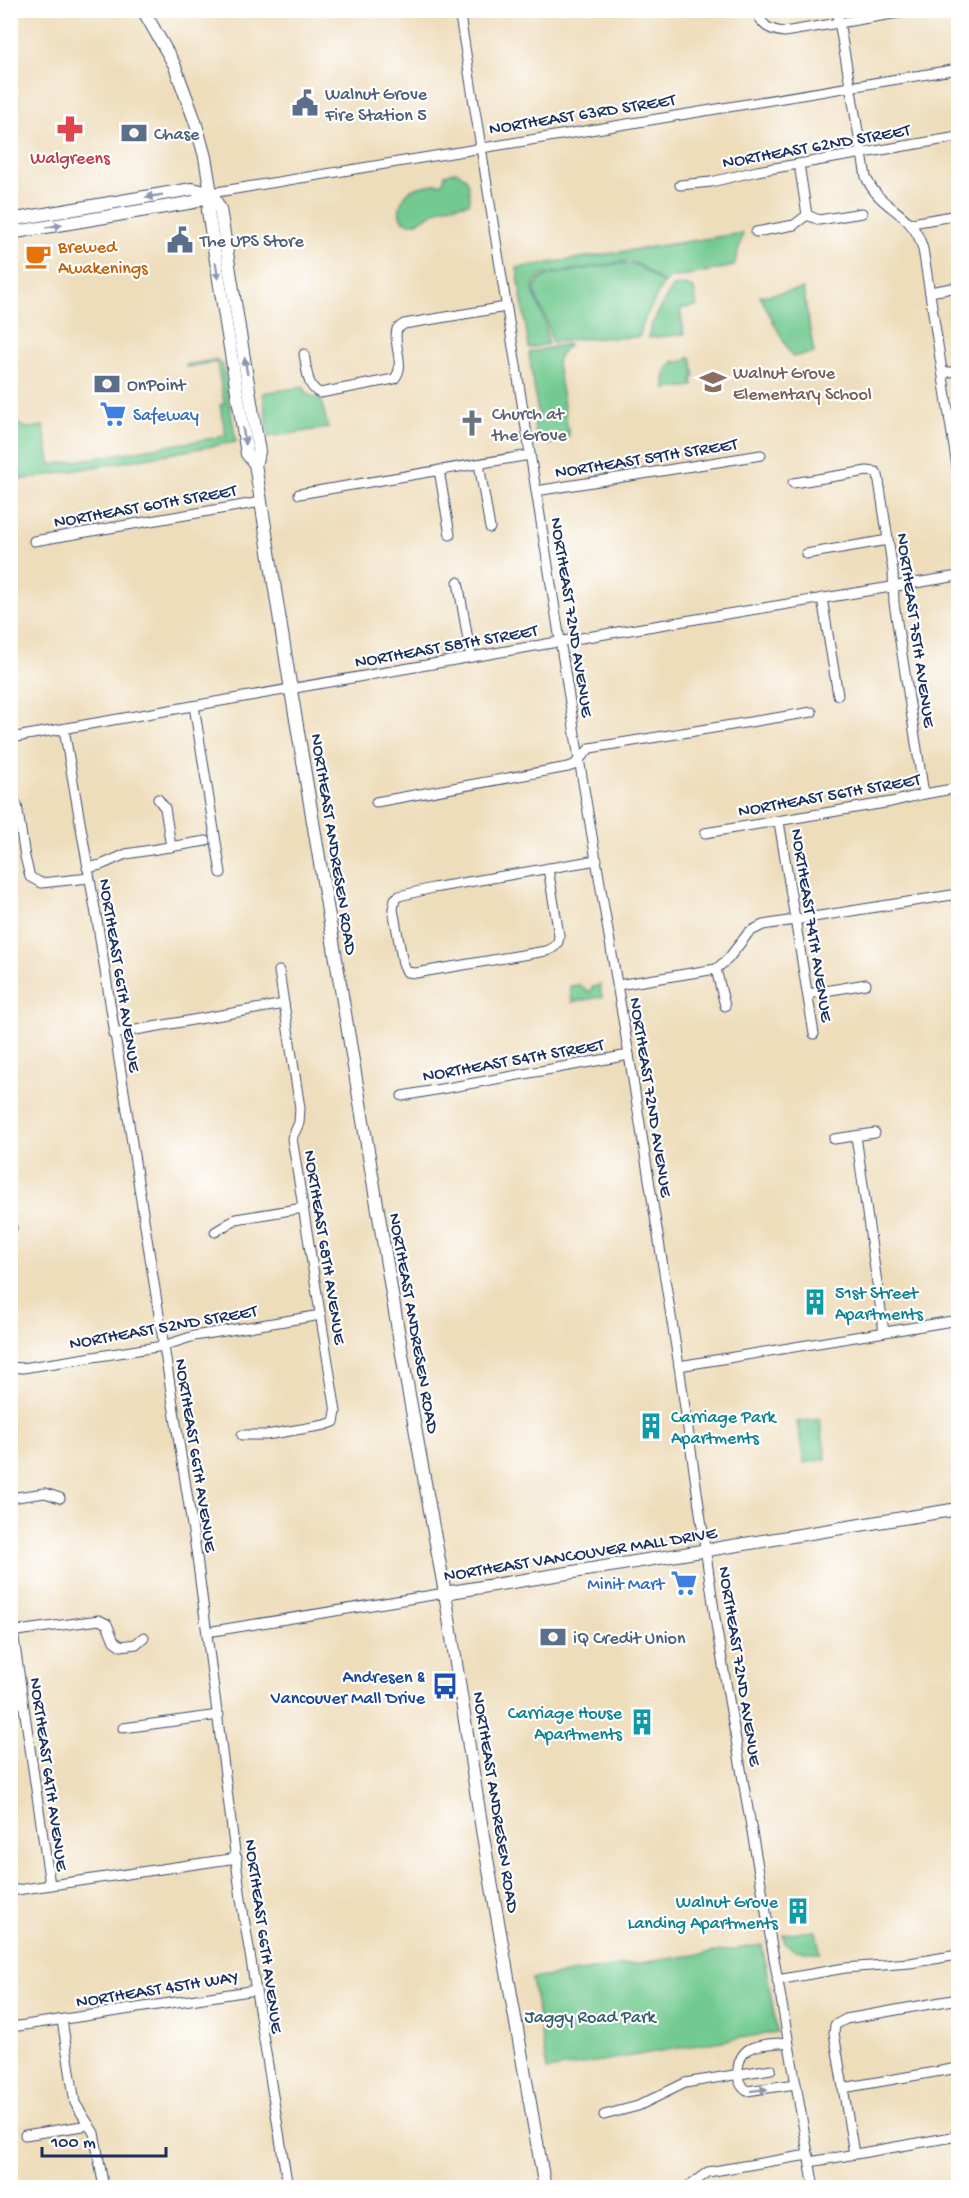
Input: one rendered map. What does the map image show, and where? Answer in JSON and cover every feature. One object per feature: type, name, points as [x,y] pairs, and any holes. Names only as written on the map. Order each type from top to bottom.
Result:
[{"type":"main road","name":"NORTHEAST ANDRESEN ROAD","points":[[143,10],[171,58],[187,95],[203,146],[211,193],[208,211],[247,454],[255,464],[483,1836],[545,2187]]},
{"type":"main road","name":"NORTHEAST 63RD STREET","points":[[10,220],[192,189],[211,193]]},
{"type":"main road","name":"NORTHEAST ANDRESEN ROAD","points":[[211,193],[220,209],[260,452],[255,464]]},
{"type":"main road","name":"NORTHEAST 63RD STREET","points":[[10,233],[194,202],[211,193]]},
{"type":"main road","name":"NORTHEAST VANCOUVER MALL DRIVE","points":[[444,1593],[958,1509]]},
{"type":"street","name":"NORTHEAST 72ND AVENUE","points":[[459,10],[579,759],[630,1055],[721,1652],[814,2187]]},
{"type":"street","points":[[757,10],[764,26],[773,31],[784,32],[917,10]]},
{"type":"street","points":[[837,10],[861,153],[870,186],[890,207],[912,223],[923,249],[958,472]]},
{"type":"street","name":"NORTHEAST 63RD STREET","points":[[211,193],[958,69]]},
{"type":"street","name":"NORTHEAST 62ND STREET","points":[[680,185],[711,182],[757,171],[958,137]]},
{"type":"street","points":[[799,164],[807,215]]},
{"type":"street","points":[[807,215],[819,220],[862,213]]},
{"type":"street","points":[[756,232],[794,225],[807,215]]},
{"type":"street","points":[[912,223],[958,215]]},
{"type":"street","points":[[930,292],[958,287]]},
{"type":"street","points":[[304,354],[310,384],[320,393],[394,379],[400,368],[395,336],[397,329],[404,324],[506,307]]},
{"type":"street","points":[[943,373],[958,371]]},
{"type":"street","points":[[299,494],[530,455]]},
{"type":"street","name":"NORTHEAST 59TH STREET","points":[[536,491],[761,455]]},
{"type":"street","points":[[479,464],[490,528]]},
{"type":"street","points":[[439,470],[450,535]]},
{"type":"street","name":"NORTHEAST 75TH AVENUE","points":[[793,483],[867,471],[876,472],[888,540],[894,603],[924,794]]},
{"type":"street","name":"NORTHEAST 60TH STREET","points":[[34,541],[261,502]]},
{"type":"street","points":[[806,554],[888,540]]},
{"type":"street","name":"NORTHEAST 58TH STREET","points":[[10,738],[471,657],[958,576]]},
{"type":"street","points":[[458,582],[471,657]]},
{"type":"street","points":[[822,598],[838,695]]},
{"type":"street","points":[[194,706],[221,873]]},
{"type":"street","points":[[376,802],[568,767],[574,765],[590,748],[812,712]]},
{"type":"street","name":"NORTHEAST 66TH AVENUE","points":[[64,729],[197,1557],[256,1990],[288,2187]]},
{"type":"street","name":"NORTHEAST 56TH STREET","points":[[705,833],[779,822],[958,788]]},
{"type":"street","points":[[158,799],[165,808],[171,847]]},
{"type":"street","points":[[17,805],[30,877],[39,882],[89,878]]},
{"type":"street","name":"NORTHEAST 74TH AVENUE","points":[[779,822],[814,1034]]},
{"type":"street","points":[[87,868],[101,865],[126,854],[206,841]]},
{"type":"street","points":[[548,868],[559,934],[557,945],[546,951],[416,973],[407,972],[403,965],[393,909],[395,899],[399,896],[434,888],[548,868],[597,860]]},
{"type":"street","points":[[618,985],[716,969],[749,932],[763,926],[958,894]]},
{"type":"street","points":[[716,969],[725,1006]]},
{"type":"street","name":"NORTHEAST 68TH AVENUE","points":[[242,1435],[266,1436],[325,1425],[334,1422],[336,1412],[292,1138],[299,1124],[300,1108],[279,971]]},
{"type":"street","points":[[808,994],[866,984]]},
{"type":"street","points":[[113,1034],[284,1004]]},
{"type":"street","name":"NORTHEAST 54TH STREET","points":[[402,1096],[630,1055]]},
{"type":"street","points":[[834,1139],[875,1133]]},
{"type":"street","points":[[855,1136],[884,1332]]},
{"type":"street","points":[[215,1232],[237,1219],[303,1208]]},
{"type":"street","name":"NORTHEAST 52ND STREET","points":[[10,1367],[23,1368],[163,1346],[194,1336],[321,1315]]},
{"type":"street","points":[[678,1366],[958,1320]]},
{"type":"street","points":[[10,1498],[45,1493],[60,1498]]},
{"type":"street","name":"NORTHEAST VANCOUVER MALL DRIVE","points":[[207,1632],[444,1593]]},
{"type":"street","points":[[12,1632],[99,1620],[107,1624],[117,1645],[132,1645],[144,1637]]},
{"type":"street","name":"NORTHEAST 64TH AVENUE","points":[[12,1632],[50,1885]]},
{"type":"street","points":[[123,1728],[219,1715]]},
{"type":"street","points":[[10,1891],[237,1858]]},
{"type":"street","points":[[777,1980],[845,1968],[910,1963],[958,1955]]},
{"type":"street","name":"NORTHEAST 45TH WAY","points":[[12,2027],[256,1990]]},
{"type":"street","points":[[854,2154],[834,2033],[835,2025],[846,2019],[958,2000]]},
{"type":"street","points":[[62,2020],[75,2103],[94,2133],[104,2187]]},
{"type":"street","points":[[788,2042],[749,2049],[743,2055],[737,2074],[741,2087],[747,2091],[796,2084]]},
{"type":"street","points":[[604,2115],[638,2106],[684,2083],[771,2068]]},
{"type":"street","points":[[843,2088],[958,2068]]},
{"type":"street","points":[[25,2135],[89,2125]]},
{"type":"street","points":[[686,2187],[708,2172],[854,2154],[958,2136]]},
{"type":"green space","points":[[456,171],[467,179],[469,203],[437,210],[415,223],[405,222],[401,218],[401,203],[407,193],[419,187],[443,183],[445,175]]},
{"type":"green space","points":[[743,233],[734,266],[671,278],[664,283],[641,266],[629,261],[542,275],[534,282],[533,291],[545,322],[548,344],[529,348],[517,268]]},
{"type":"green space","points":[[621,263],[639,266],[663,284],[645,318],[639,337],[577,339],[552,343],[547,322],[537,300],[535,288],[537,283],[549,275]]},
{"type":"green space","points":[[686,285],[694,289],[697,306],[680,309],[684,334],[648,338],[651,326],[670,291],[673,287]]},
{"type":"green space","points":[[803,289],[814,353],[792,357],[760,296]]},
{"type":"green space","points":[[568,344],[569,347],[566,347],[559,356],[557,363],[569,436],[549,445],[536,436],[534,424],[538,414],[529,354]]},
{"type":"green space","points":[[688,357],[691,357],[695,377],[692,378],[693,386],[666,389],[665,377],[669,366],[675,360],[675,363],[688,360]]},
{"type":"green space","points":[[215,360],[223,365],[236,442],[21,480],[11,418],[26,427],[43,426],[51,465],[226,436],[220,405],[224,404],[217,362],[186,367],[186,365]]},
{"type":"green space","points":[[303,387],[310,396],[321,399],[328,428],[269,437],[263,393]]},
{"type":"green space","points":[[580,985],[589,992],[593,987],[600,985],[602,997],[572,1002],[570,986]]},
{"type":"green space","points":[[820,1419],[826,1459],[804,1463],[797,1422]]},
{"type":"green space","points":[[816,1930],[820,1953],[794,1950],[785,1943],[783,1934]]},
{"type":"green space","name":"Jaggy Road Park","points":[[762,1945],[777,2032],[547,2070],[532,1979]]},
{"type":"place","name":"Walnut Grove Fire Station 5","points":[[305,103]]},
{"type":"place","name":"Walgreens","points":[[70,129]]},
{"type":"place","name":"Chase","points":[[134,133]]},
{"type":"place","name":"The UPS Store","points":[[180,240]]},
{"type":"place","name":"Brewed Awakenings","points":[[38,256]]},
{"type":"place","name":"Walnut Grove Elementary School","points":[[713,382]]},
{"type":"place","name":"OnPoint","points":[[107,384]]},
{"type":"place","name":"Safeway","points":[[113,414]]},
{"type":"place","name":"Church at the Grove","points":[[472,423]]},
{"type":"place","name":"51st Street Apartments","points":[[815,1302]]},
{"type":"place","name":"Carriage Park Apartments","points":[[651,1426]]},
{"type":"place","name":"Minit Mart","points":[[684,1583]]},
{"type":"place","name":"iQ Credit Union","points":[[553,1637]]},
{"type":"place","name":"Andresen & Vancouver Mall Drive","points":[[445,1686]]},
{"type":"place","name":"Carriage House Apartments","points":[[642,1722]]},
{"type":"place","name":"Walnut Grove Landing Apartments","points":[[798,1911]]}]
